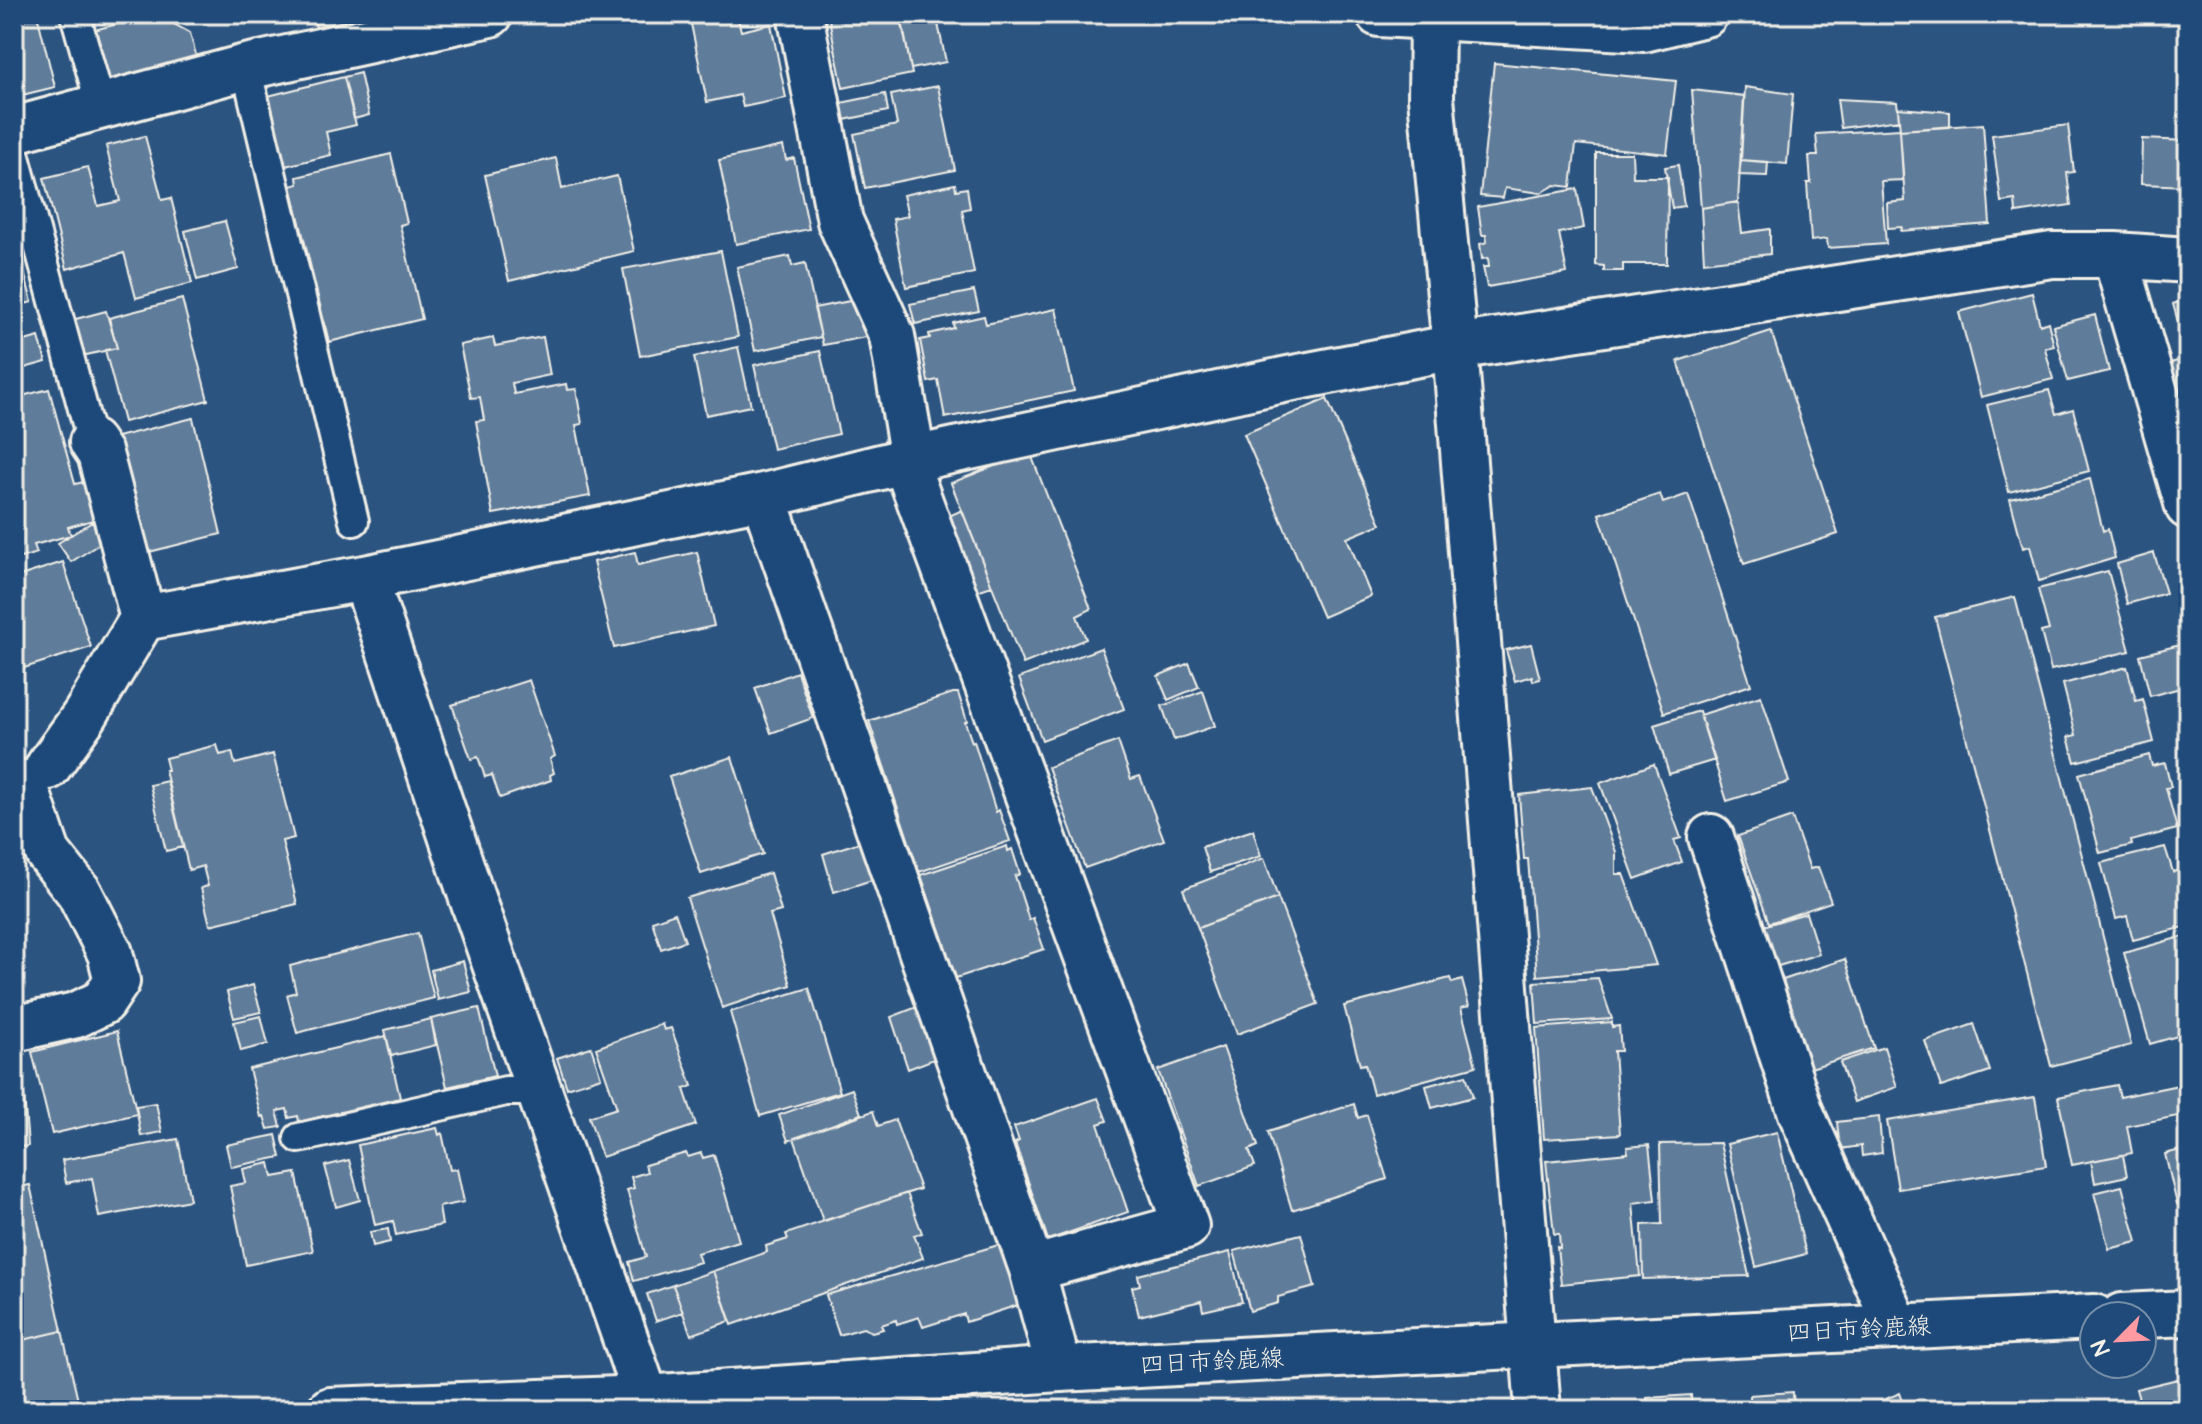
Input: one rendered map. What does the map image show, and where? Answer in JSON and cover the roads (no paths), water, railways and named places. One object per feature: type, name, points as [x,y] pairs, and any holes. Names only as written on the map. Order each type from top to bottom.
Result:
[{"type":"street","points":[[14,130],[246,67],[490,14]]},
{"type":"street","points":[[800,14],[840,221],[892,336],[909,460],[1186,1226],[1032,1269]]},
{"type":"street","points":[[1379,14],[1644,29],[1705,14]]},
{"type":"street","points":[[1432,19],[1431,98],[1455,347],[1538,1410]]},
{"type":"street","points":[[143,618],[365,578],[763,496],[909,460],[1288,379],[1455,347],[2052,255],[2188,260]]},
{"type":"street","points":[[2115,255],[2188,506]]},
{"type":"street","points":[[14,1029],[76,1015],[103,1002],[117,981],[110,953],[79,892],[48,853],[29,780],[85,715],[143,618],[100,454],[92,442]]},
{"type":"street","points":[[763,496],[1032,1269],[1059,1369]]},
{"type":"street","points":[[365,578],[648,1404]]},
{"type":"street","points":[[1711,837],[1801,1113],[1897,1327]]},
{"type":"street","points":[[2158,1314],[2188,1313]]},
{"type":"street","name":"四日市鈴鹿線","points":[[330,1410],[648,1404],[1059,1369],[2078,1318]]},
{"type":"lane","points":[[75,14],[101,106]]},
{"type":"lane","points":[[246,67],[354,521]]},
{"type":"lane","points":[[14,153],[92,442]]},
{"type":"lane","points":[[299,1138],[506,1091],[540,1091]]}]
